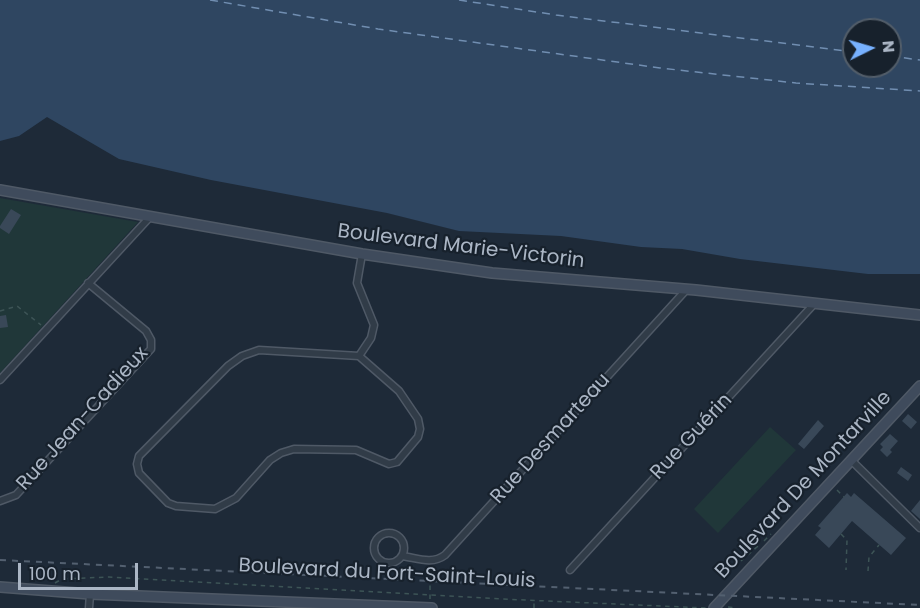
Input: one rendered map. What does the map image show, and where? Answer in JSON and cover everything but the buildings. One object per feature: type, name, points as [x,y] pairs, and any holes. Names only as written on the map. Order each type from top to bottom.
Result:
[{"type":"street","name":"Boulevard Marie-Victorin","points":[[0,190],[362,254],[492,273],[687,289],[920,315]]},
{"type":"street","points":[[0,380],[149,218]]},
{"type":"street","points":[[358,356],[371,338],[374,325],[357,283],[362,254]]},
{"type":"street","name":"Rue Jean-Cadieux","points":[[0,501],[16,495],[151,349],[151,340],[146,331],[88,283]]},
{"type":"street","name":"Rue Desmarteau","points":[[438,560],[687,289]]},
{"type":"street","name":"Rue Guérin","points":[[570,570],[814,304]]},
{"type":"street","points":[[259,350],[358,356],[399,391],[417,419],[420,429],[418,437],[397,462],[389,464],[356,450],[294,449],[270,460],[236,498],[215,508],[176,506],[168,503],[139,473],[137,464],[139,456],[228,366],[243,356],[259,350]]},
{"type":"street","name":"Boulevard De Montarville","points":[[714,608],[920,386]]},
{"type":"street","points":[[851,460],[920,528]]},
{"type":"street","points":[[402,556],[403,542],[396,534],[386,532],[375,541],[374,551],[379,560],[388,563],[402,556],[438,560]]},
{"type":"street","name":"Boulevard du Fort-Saint-Louis","points":[[0,587],[215,604],[431,608]]},
{"type":"street","points":[[89,608],[90,594]]},
{"type":"path","points":[[0,311],[17,306],[46,329]]},
{"type":"path","points":[[834,488],[844,497]]},
{"type":"path","points":[[741,561],[774,531]]},
{"type":"path","points":[[841,534],[847,540],[846,570]]},
{"type":"path","points":[[868,572],[869,557],[879,545]]},
{"type":"path","points":[[431,608],[430,581],[438,560]]},
{"type":"path","name":"Boulevard du Fort-Saint-Louis","points":[[54,583],[62,579],[109,577],[700,608]]},
{"type":"path","points":[[534,600],[534,608]]},
{"type":"path","points":[[729,607],[737,608]]},
{"type":"green space","points":[[0,198],[138,222],[0,373]]},
{"type":"green space","points":[[770,427],[796,450],[718,533],[694,509]]},
{"type":"water","points":[[0,0],[920,0],[920,274],[868,274],[740,259],[682,249],[641,247],[561,236],[459,231],[387,213],[211,180],[119,159],[47,117],[19,136],[0,141]]},
{"type":"ferry route","points":[[210,0],[378,29],[660,68],[796,83],[920,91]]},
{"type":"ferry route","points":[[459,0],[556,15],[842,51]]},
{"type":"ferry route","points":[[902,58],[920,60]]},
{"type":"railway","points":[[0,560],[920,605]]}]
